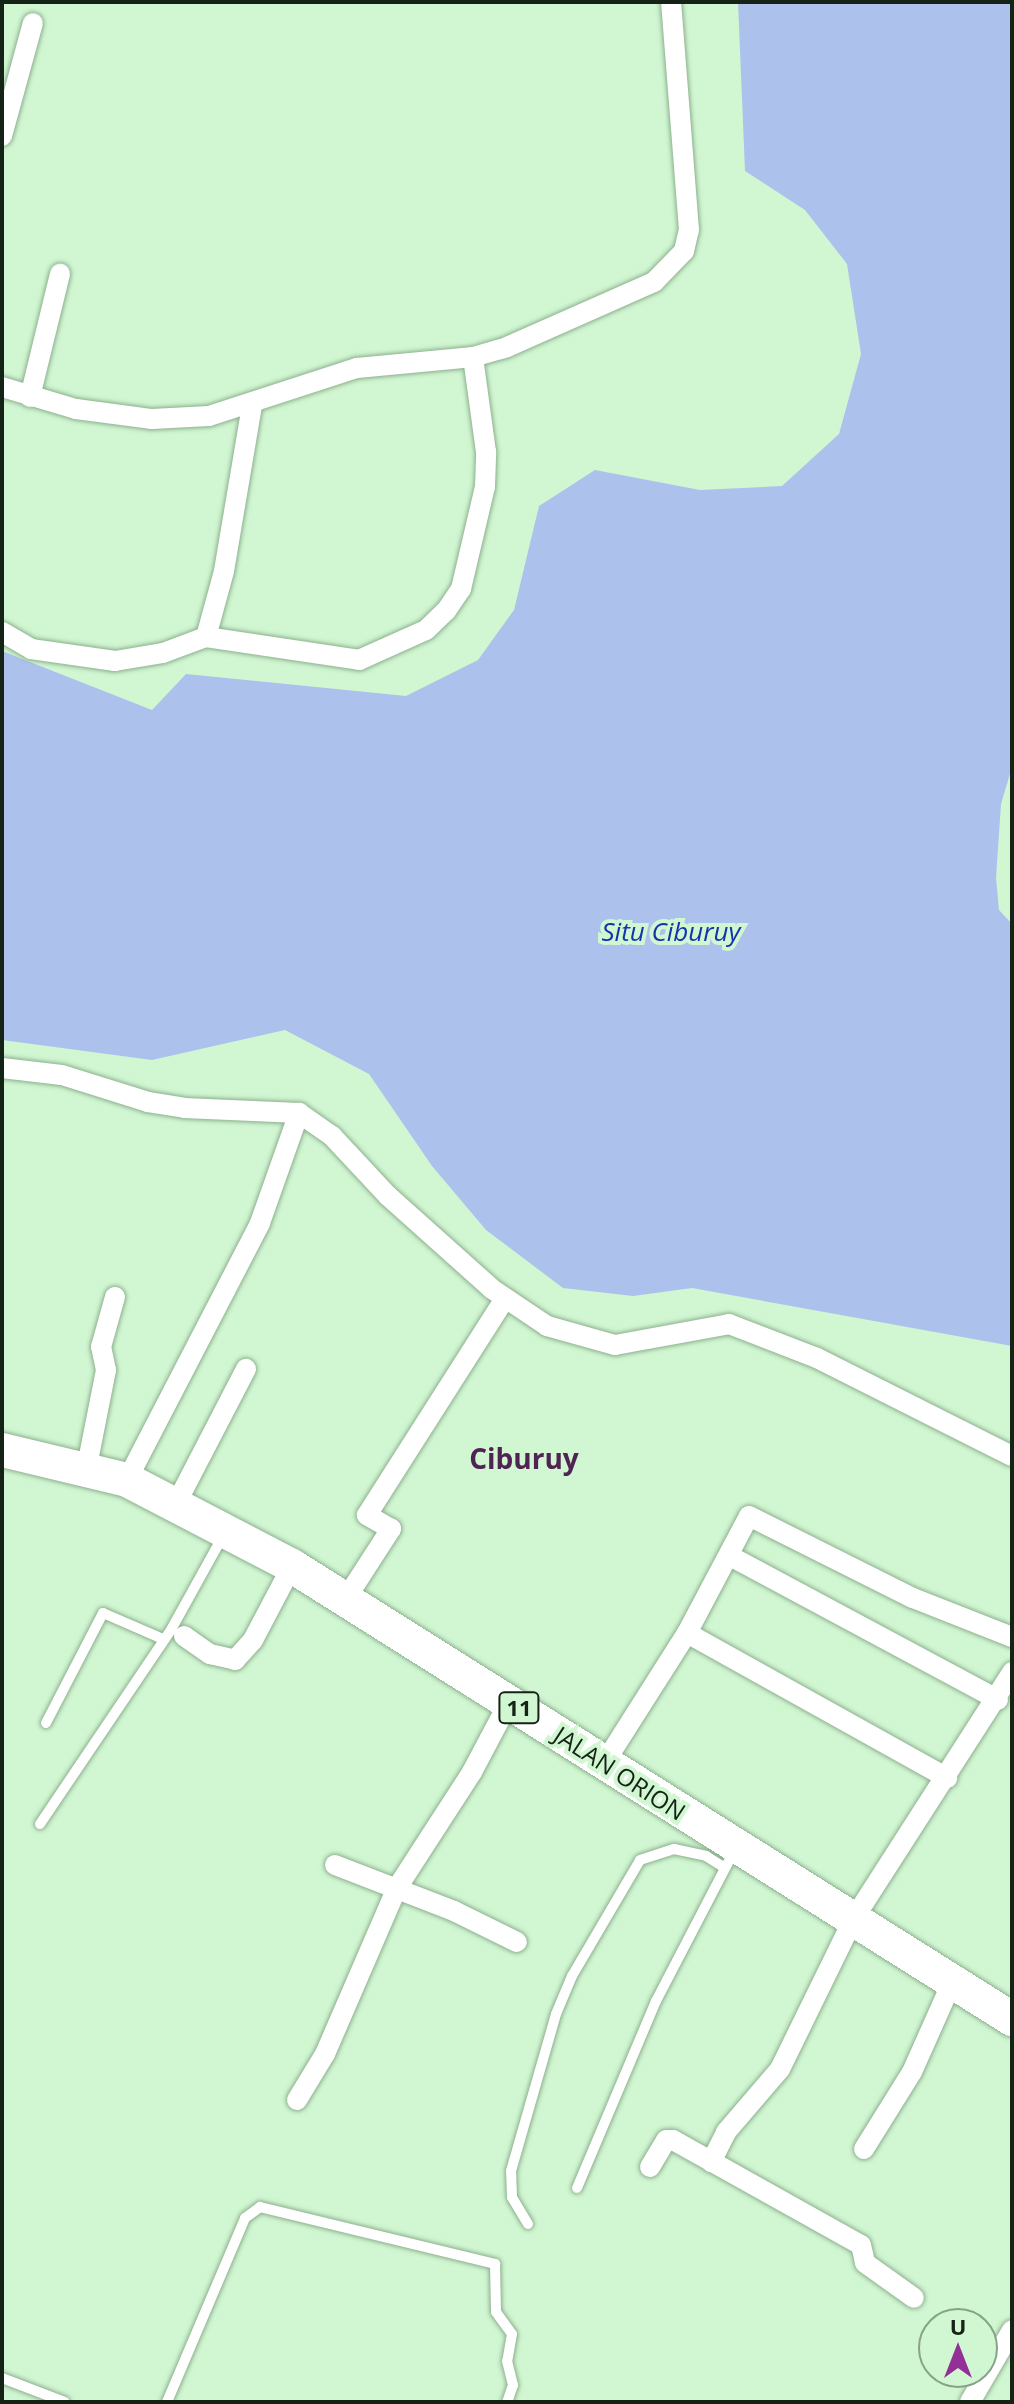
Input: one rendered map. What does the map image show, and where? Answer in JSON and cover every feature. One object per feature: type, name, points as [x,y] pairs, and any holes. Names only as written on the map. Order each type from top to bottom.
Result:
[{"type":"highway","name":"JALAN ORION","points":[[2,1450],[87,1466],[127,1480],[227,1529],[292,1566],[605,1762],[730,1858],[853,1920],[1012,2019]]},
{"type":"street","points":[[2,387],[30,397],[152,419],[209,416],[252,405],[320,378],[388,361],[473,357],[615,303],[654,282],[684,251],[689,230],[687,158],[671,55],[671,2]]},
{"type":"street","points":[[2,136],[33,23]]},
{"type":"street","points":[[30,397],[60,274]]},
{"type":"street","points":[[2,632],[31,649],[115,661],[163,653],[206,637],[359,660],[426,630],[446,611],[461,589],[485,487],[486,452],[473,357]]},
{"type":"street","points":[[206,637],[224,571],[252,405]]},
{"type":"street","points":[[2,1068],[62,1075],[172,1106],[299,1113],[332,1136],[387,1195],[505,1298],[547,1326],[615,1345],[729,1324],[817,1358],[1012,1456]]},
{"type":"street","points":[[127,1480],[260,1223],[299,1113]]},
{"type":"street","points":[[87,1466],[106,1370],[101,1347],[115,1297]]},
{"type":"street","points":[[345,1600],[391,1529],[367,1515],[505,1298]]},
{"type":"street","points":[[177,1502],[246,1369]]},
{"type":"street","points":[[605,1762],[687,1633],[752,1516],[913,1598],[1012,1637]]},
{"type":"street","points":[[730,1556],[998,1700]]},
{"type":"street","points":[[173,1638],[210,1654],[235,1660],[253,1640],[292,1566]]},
{"type":"street","points":[[687,1633],[947,1778]]},
{"type":"street","points":[[711,2162],[726,2132],[780,2069],[853,1920],[998,1700],[1012,1672]]},
{"type":"street","points":[[297,2100],[325,2054],[397,1888],[472,1772],[509,1702]]},
{"type":"street","points":[[335,1865],[397,1888],[517,1942]]},
{"type":"street","points":[[864,2149],[912,2072],[952,1982]]},
{"type":"street","points":[[650,2167],[666,2140],[711,2162],[862,2246],[865,2263],[914,2298]]},
{"type":"street","points":[[970,2402],[1012,2330]]},
{"type":"lane","points":[[40,1824],[173,1638],[227,1529]]},
{"type":"lane","points":[[46,1723],[103,1613],[173,1638]]},
{"type":"lane","points":[[528,2224],[512,2197],[511,2171],[556,2014],[572,1976],[640,1860],[674,1849],[730,1858],[656,2001],[577,2188]]},
{"type":"lane","points":[[167,2402],[245,2218],[260,2207],[495,2264],[496,2312],[512,2334],[507,2361],[513,2385],[507,2402]]},
{"type":"lane","points":[[2,2378],[62,2401]]},
{"type":"water","name":"Situ Ciburuy","points":[[738,2],[1012,2],[1012,767],[1001,804],[996,878],[999,910],[1012,924],[1012,1346],[692,1288],[633,1296],[563,1288],[486,1230],[432,1166],[369,1074],[285,1030],[152,1060],[2,1040],[2,651],[152,710],[186,674],[406,696],[478,660],[514,610],[539,506],[595,470],[700,490],[782,486],[839,434],[861,354],[847,264],[805,210],[745,171]]},
{"type":"district","name":"Ciburuy","points":[[524,1458]]}]
